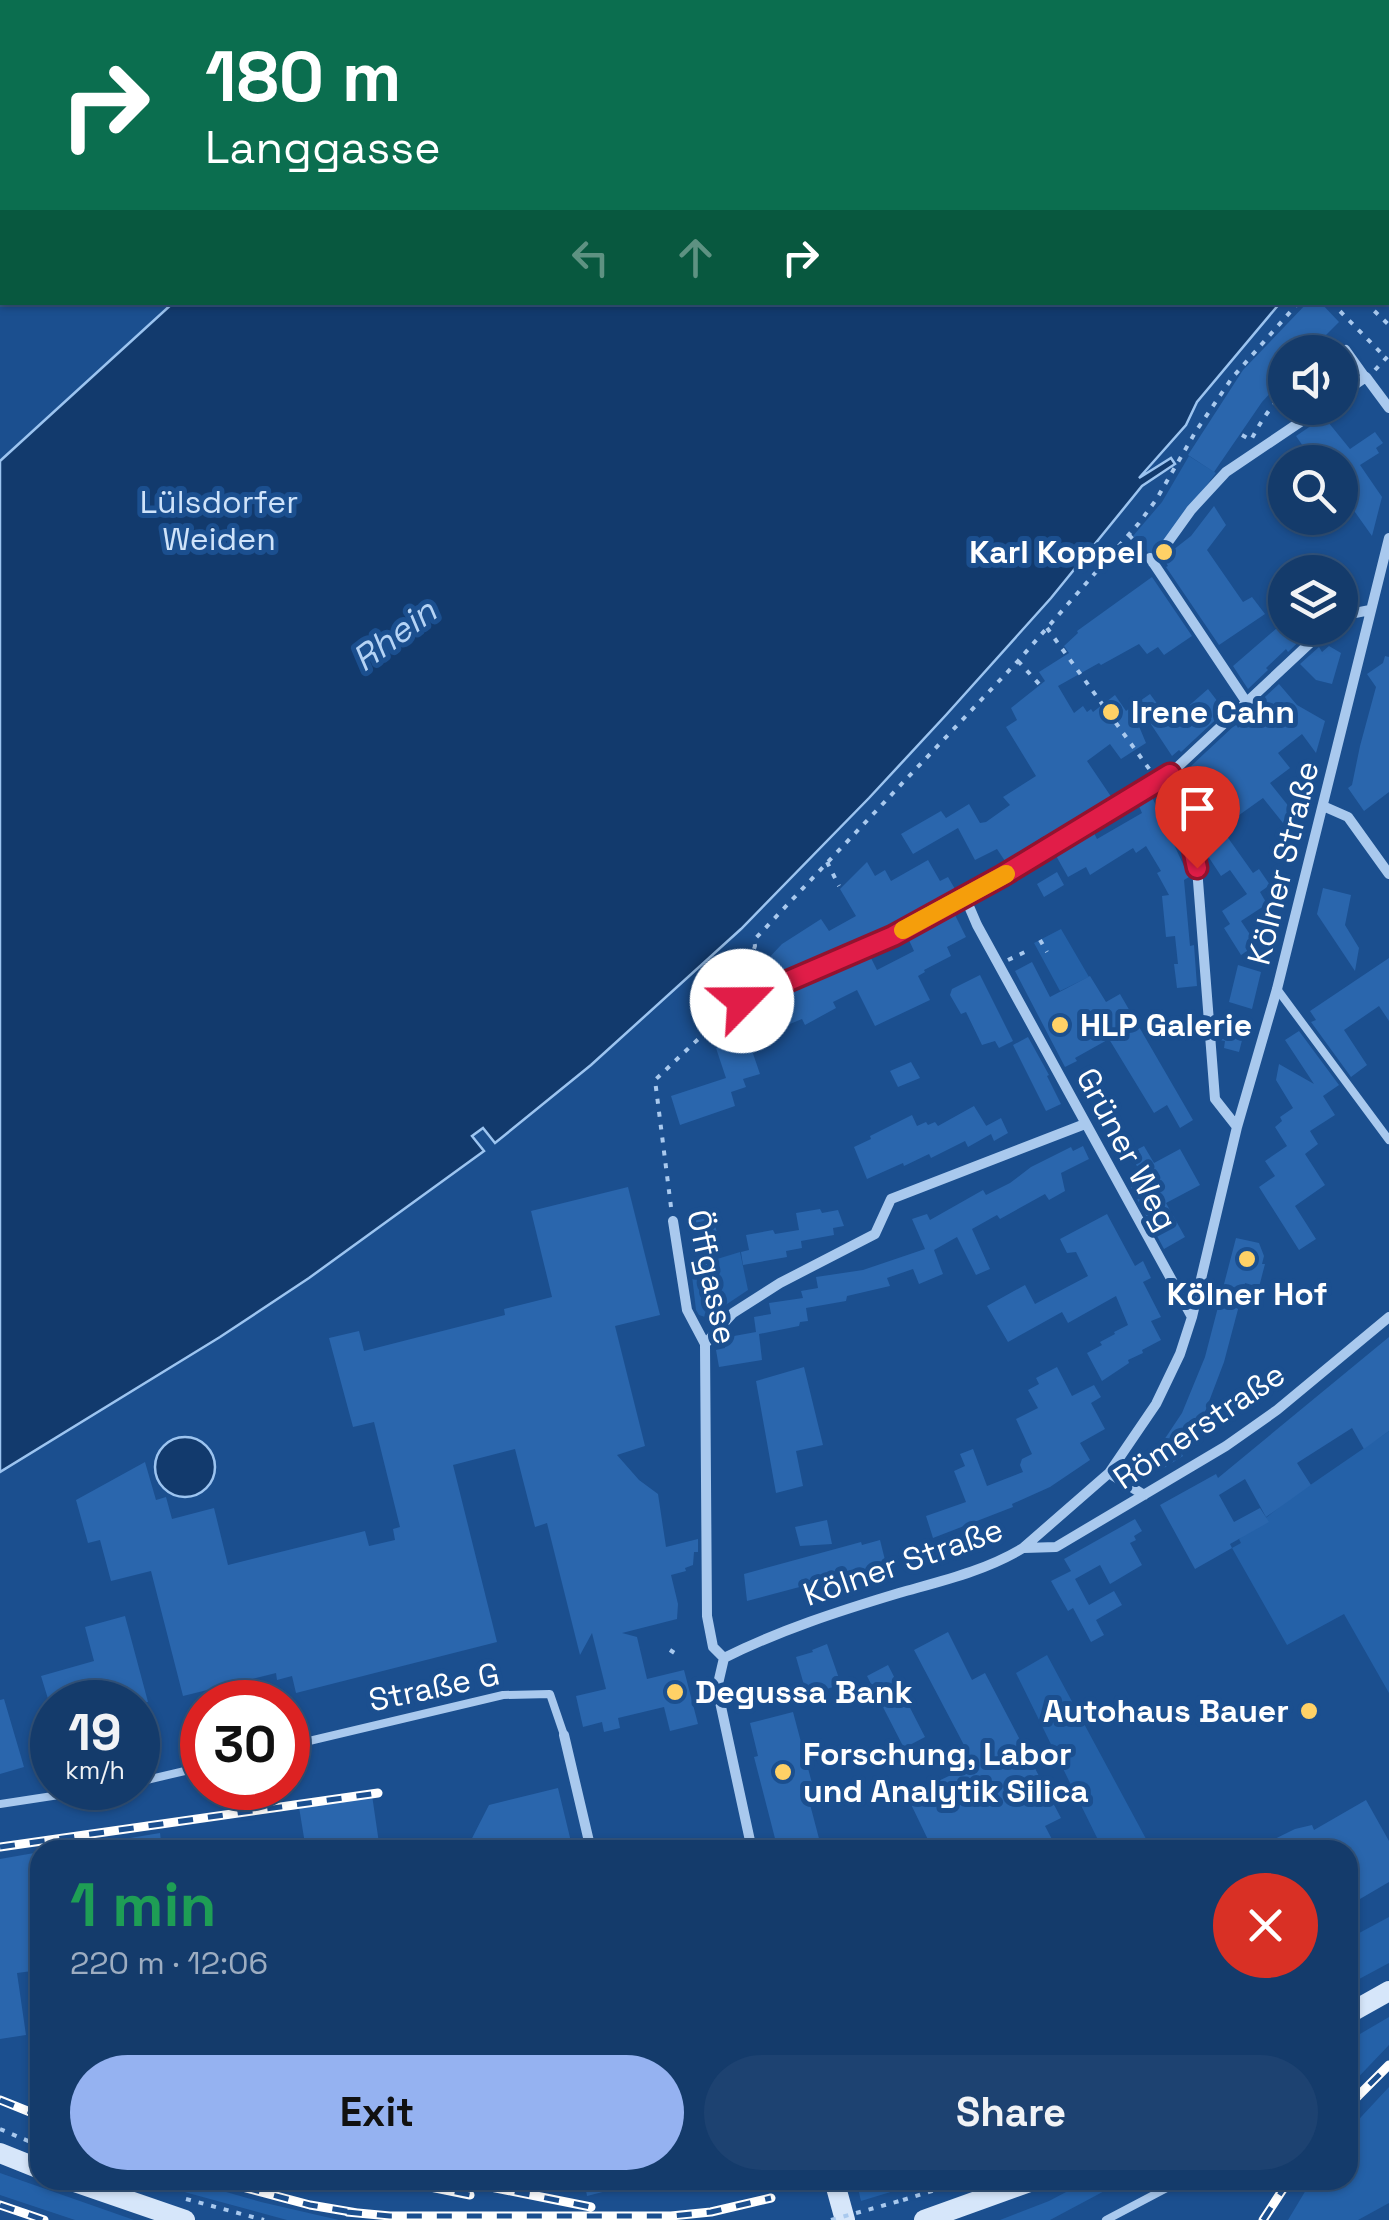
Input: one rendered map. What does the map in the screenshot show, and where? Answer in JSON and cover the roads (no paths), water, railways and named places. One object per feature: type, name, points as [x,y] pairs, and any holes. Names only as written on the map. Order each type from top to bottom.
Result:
[{"type":"main road","points":[[1358,2009],[1389,1992]]},
{"type":"main road","points":[[0,2153],[30,2165]]},
{"type":"main road","points":[[98,2190],[185,2220]]},
{"type":"main road","points":[[837,2190],[845,2220]]},
{"type":"main road","points":[[924,2220],[1008,2190]]},
{"type":"street","points":[[1358,383],[1366,377],[1389,408]]},
{"type":"street","points":[[1247,702],[1151,560],[1226,472],[1296,425]]},
{"type":"street","name":"Kölner Straße","points":[[724,1658],[810,1620],[976,1570],[1023,1548],[1109,1473],[1156,1404],[1180,1354],[1192,1317],[1237,1127],[1277,990],[1388,544]]},
{"type":"street","points":[[1358,612],[1370,610]]},
{"type":"street","points":[[742,997],[893,936],[966,897],[1170,774],[1308,645]]},
{"type":"street","points":[[1170,774],[1181,792],[1197,868],[1215,1099],[1237,1127]]},
{"type":"street","points":[[1322,806],[1348,817],[1389,874]]},
{"type":"street","name":"Grüner Weg","points":[[966,897],[976,925],[1192,1317]]},
{"type":"street","points":[[706,1344],[734,1313],[780,1283],[875,1234],[891,1199],[1086,1124]]},
{"type":"street","name":"Öffgasse","points":[[673,1221],[687,1310],[706,1344],[707,1616],[712,1647],[724,1658]]},
{"type":"street","name":"Römerstraße","points":[[1023,1548],[1056,1546],[1226,1446],[1277,1410],[1389,1316]]},
{"type":"street","points":[[1109,1473],[1144,1495]]},
{"type":"street","points":[[724,1658],[717,1688],[750,1840]]},
{"type":"street","points":[[564,1735],[589,1840]]},
{"type":"lane","points":[[1358,366],[1366,377]]},
{"type":"lane","points":[[1277,990],[1389,1140]]},
{"type":"lane","name":"Straße G","points":[[310,1741],[503,1695],[550,1694],[564,1735]]},
{"type":"lane","points":[[0,1804],[30,1799]]},
{"type":"lane","points":[[1106,2220],[1163,2190]]},
{"type":"water","name":"Rhein","points":[[171,305],[1278,305],[1197,402],[1186,425],[1139,478],[1171,458],[1175,464],[1142,486],[1051,598],[946,715],[741,929],[591,1065],[495,1143],[483,1128],[472,1136],[484,1151],[309,1278],[0,1472],[0,461]]},
{"type":"water","points":[[185,1437],[206,1446],[215,1467],[206,1488],[185,1497],[164,1488],[155,1467],[164,1446]]},
{"type":"railway","points":[[49,1840],[378,1793]]},
{"type":"railway","points":[[0,1847],[30,1843]]},
{"type":"railway","points":[[1358,2096],[1389,2065]]},
{"type":"railway","points":[[0,2100],[30,2112]]},
{"type":"railway","points":[[254,2190],[357,2213]]},
{"type":"railway","points":[[445,2190],[470,2195]]},
{"type":"railway","points":[[506,2190],[591,2207]]},
{"type":"railway","points":[[1263,2220],[1282,2190]]},
{"type":"railway","points":[[347,2212],[390,2216],[671,2216],[711,2212],[771,2198]]},
{"type":"railway","points":[[0,2205],[44,2220]]},
{"type":"place","name":"Karl Koppel","points":[[1164,552]]},
{"type":"place","name":"Irene Cahn","points":[[1111,712]]},
{"type":"place","name":"HLP Galerie","points":[[1060,1025]]},
{"type":"place","name":"Kölner Hof","points":[[1247,1259]]},
{"type":"place","name":"Degussa Bank","points":[[675,1692]]},
{"type":"place","name":"Autohaus Bauer","points":[[1309,1711]]},
{"type":"place","name":"Forschung, Labor und Analytik Silica","points":[[783,1772]]},
{"type":"park label","name":"Lülsdorfer Weiden","points":[[219,520]]}]
